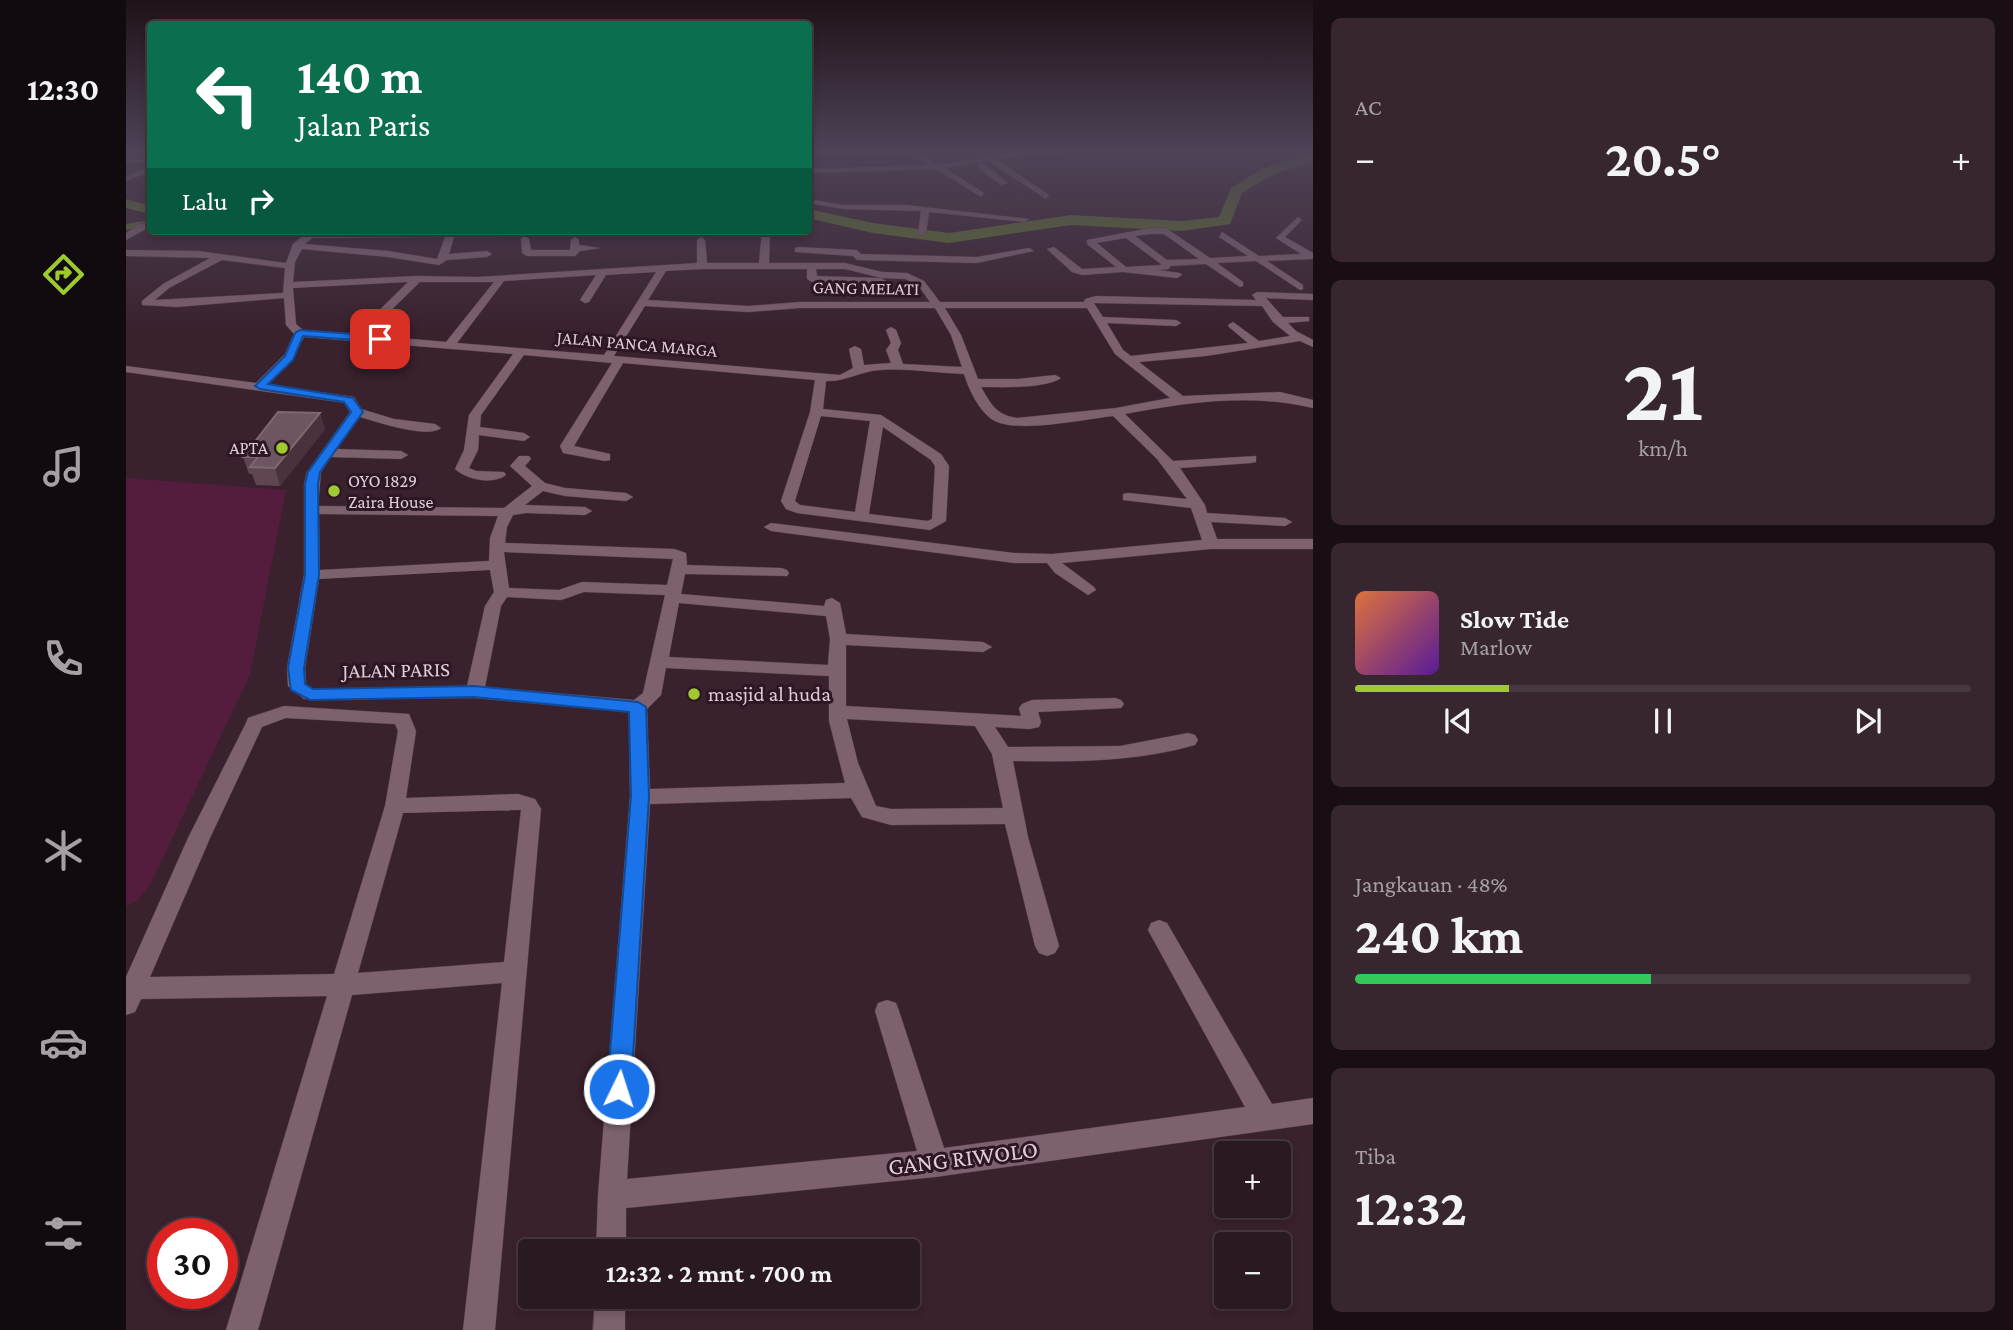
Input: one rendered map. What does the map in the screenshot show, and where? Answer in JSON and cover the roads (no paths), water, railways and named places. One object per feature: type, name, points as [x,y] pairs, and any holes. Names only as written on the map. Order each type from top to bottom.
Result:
[{"type":"street","points":[[922,233],[925,212]]},
{"type":"street","points":[[948,212],[1025,219]]},
{"type":"street","points":[[1298,220],[1280,238],[1312,256]]},
{"type":"street","points":[[126,237],[147,225]]},
{"type":"street","points":[[1128,235],[1180,277],[1125,270],[1090,242],[1128,235],[1166,231],[1240,284]]},
{"type":"street","points":[[260,386],[289,357],[300,333],[292,325],[288,266],[296,246],[309,235]]},
{"type":"street","points":[[361,251],[380,235]]},
{"type":"street","points":[[388,265],[408,235]]},
{"type":"street","points":[[220,257],[166,286],[146,303],[177,304],[352,282],[388,265],[437,263],[444,257],[450,235]]},
{"type":"street","points":[[766,235],[766,268]]},
{"type":"street","points":[[1222,235],[1300,288]]},
{"type":"street","points":[[525,239],[527,253],[535,255],[573,253],[575,244],[596,248]]},
{"type":"street","points":[[701,240],[702,266]]},
{"type":"street","points":[[853,242],[858,268]]},
{"type":"street","points":[[296,246],[373,252],[388,265],[417,279],[501,279],[702,266],[766,268],[811,265],[858,268],[882,275],[907,276],[919,281],[956,335],[970,377],[989,411],[995,417],[1007,421],[1116,412],[1180,400],[1280,396],[1313,404]]},
{"type":"street","points":[[1051,249],[1077,272],[1206,261],[1312,256]]},
{"type":"street","points":[[798,250],[901,259],[977,260],[1029,251]]},
{"type":"street","points":[[352,282],[373,252]]},
{"type":"street","points":[[126,253],[220,257],[288,266]]},
{"type":"street","points":[[126,266],[144,254]]},
{"type":"street","points":[[444,257],[487,254]]},
{"type":"street","points":[[534,275],[535,255]]},
{"type":"street","points":[[901,259],[907,276]]},
{"type":"street","points":[[577,260],[580,272]]},
{"type":"street","points":[[811,265],[811,278],[814,280],[919,281]]},
{"type":"street","points":[[605,457],[568,450],[567,446],[642,303],[664,267]]},
{"type":"street","points":[[584,300],[604,271]]},
{"type":"street","points":[[358,337],[417,279]]},
{"type":"street","points":[[449,345],[501,279]]},
{"type":"street","points":[[409,289],[439,291]]},
{"type":"street","points":[[1313,298],[1257,295],[1277,320],[1296,336],[1313,344]]},
{"type":"street","name":"GANG MELATI","points":[[642,303],[748,309],[800,305],[1090,305],[1089,301],[1096,299],[1263,303]]},
{"type":"street","points":[[1090,305],[1112,344],[1128,360],[1180,400]]},
{"type":"street","points":[[1277,320],[1305,319]]},
{"type":"street","points":[[1098,320],[1176,323]]},
{"type":"street","points":[[1233,325],[1256,344]]},
{"type":"street","points":[[891,330],[896,343],[892,350],[898,366]]},
{"type":"street","points":[[1128,360],[1192,355],[1313,332]]},
{"type":"street","name":"JALAN PANCA MARGA","points":[[300,333],[821,377],[842,378],[859,369],[898,366],[1018,383],[1055,378]]},
{"type":"street","points":[[855,349],[859,369]]},
{"type":"street","points":[[499,475],[473,475],[462,469],[471,450],[475,415],[521,351]]},
{"type":"street","points":[[126,369],[339,398],[349,400],[357,412],[393,423],[435,428]]},
{"type":"street","points":[[816,412],[877,418],[936,457],[942,466],[939,521],[930,526],[797,509],[791,506],[789,501],[816,412],[821,377]]},
{"type":"street","name":"JALAN PARIS","points":[[357,412],[314,472],[311,510],[312,575],[296,668],[297,686],[310,695],[474,692],[638,707]]},
{"type":"street","points":[[1116,412],[1171,465],[1187,485],[1201,511],[1211,544]]},
{"type":"street","points":[[861,516],[877,418]]},
{"type":"street","points":[[472,430],[524,437]]},
{"type":"street","points":[[875,441],[919,446]]},
{"type":"street","points":[[328,453],[401,455]]},
{"type":"street","points":[[524,459],[517,466],[540,486],[565,492],[626,498]]},
{"type":"street","points":[[1171,465],[1251,459]]},
{"type":"street","points":[[540,486],[508,512],[498,533],[495,565],[502,592],[561,595],[582,587],[833,606],[838,639],[837,672],[840,688],[837,712],[856,790],[869,812],[891,817],[1015,816]]},
{"type":"street","points":[[1129,497],[1201,511],[1285,522]]},
{"type":"street","points":[[311,510],[585,511]]},
{"type":"street","points":[[771,527],[1014,558],[1052,559],[1211,544],[1313,544]]},
{"type":"street","points":[[498,547],[678,560],[781,573]]},
{"type":"street","points":[[1052,559],[1060,570],[1088,590]]},
{"type":"street","points":[[611,1239],[640,796],[638,707],[652,695],[661,662],[678,560]]},
{"type":"street","points":[[312,575],[495,565]]},
{"type":"street","name":"JALAN PARIS","points":[[474,692],[493,606],[502,592]]},
{"type":"street","points":[[838,639],[983,647]]},
{"type":"street","points":[[661,662],[837,672]]},
{"type":"street","points":[[837,712],[1031,722],[1028,708],[1038,705],[1115,704]]},
{"type":"street","points":[[242,1330],[341,985],[395,806],[407,731],[402,718],[284,712],[255,723],[199,838],[130,996],[341,985],[514,972]]},
{"type":"street","points":[[981,721],[1002,754],[1017,838],[1047,946]]},
{"type":"street","points":[[1002,754],[1088,755],[1164,748],[1188,740]]},
{"type":"street","points":[[640,796],[856,790]]},
{"type":"street","points":[[395,806],[518,802],[528,804],[531,809],[479,1330]]},
{"type":"street","points":[[1159,930],[1265,1117]]},
{"type":"street","points":[[887,1011],[935,1163]]},
{"type":"street","name":"GANG RIWOLO","points":[[612,1195],[935,1163],[1313,1111]]},
{"type":"street","points":[[609,1330],[610,1309]]},
{"type":"waterway","points":[[812,214],[873,228],[949,238],[1071,220],[1182,226],[1225,221],[1228,212]]},
{"type":"waterway","points":[[126,227],[147,224]]},
{"type":"place","name":"APTA","points":[[282,448]]},
{"type":"place","name":"OYO 1829 Zaira House","points":[[334,491]]},
{"type":"place","name":"masjid al huda","points":[[694,694]]}]
